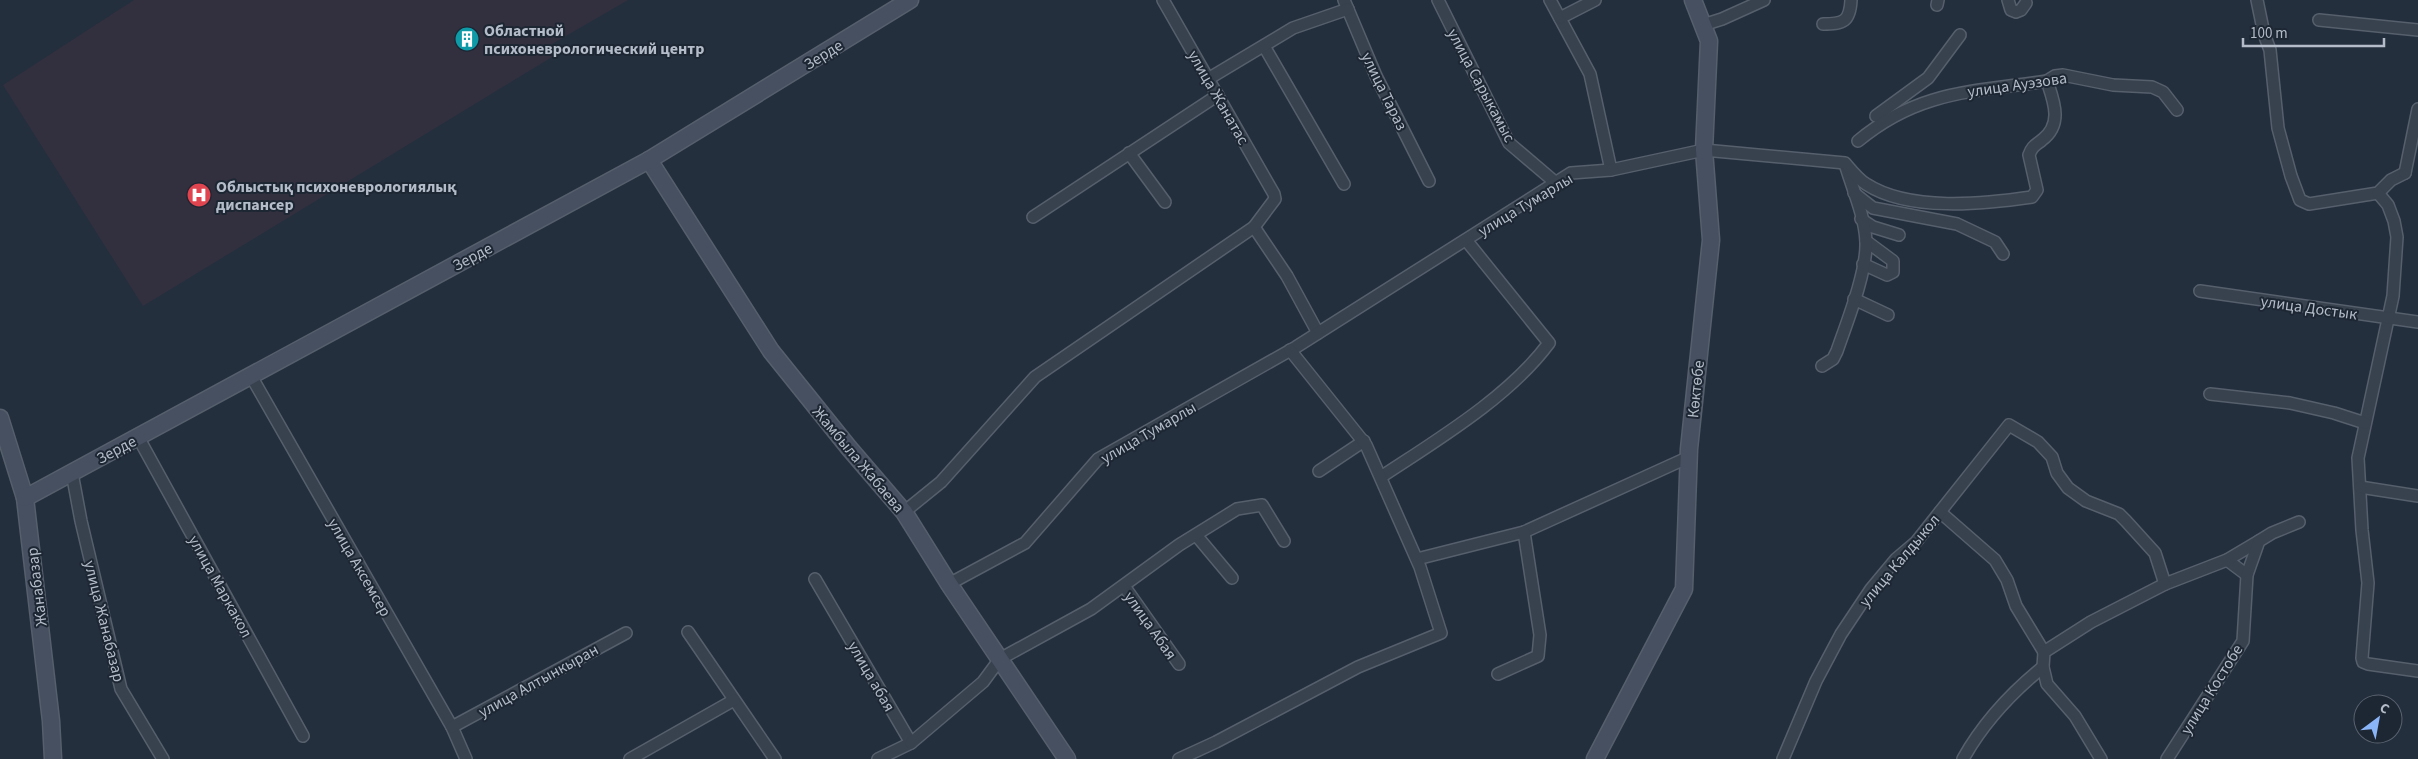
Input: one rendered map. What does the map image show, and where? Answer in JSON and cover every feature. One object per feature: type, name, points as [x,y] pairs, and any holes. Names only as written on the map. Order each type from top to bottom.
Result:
[{"type":"street","name":"Зерде","points":[[25,498],[649,160],[910,0]]},
{"type":"street","name":"улица Жанатас","points":[[1163,0],[1274,194],[1275,199],[1272,205],[1264,212],[1254,227]]},
{"type":"street","name":"улица Сарыкамыс","points":[[1438,0],[1509,143],[1556,183]]},
{"type":"street","points":[[1550,0],[1590,74],[1611,170]]},
{"type":"street","points":[[1560,18],[1596,0]]},
{"type":"street","name":"Көктөбе","points":[[1595,759],[1684,589],[1689,457],[1711,240],[1704,150],[1709,41],[1693,0]]},
{"type":"street","points":[[1703,25],[1722,19],[1764,0]]},
{"type":"street","points":[[1823,24],[1841,23],[1845,20],[1849,14],[1852,0]]},
{"type":"street","points":[[2008,0],[2011,10],[2016,12],[2021,10],[2026,3]]},
{"type":"street","points":[[2257,0],[2264,34],[2270,50],[2278,128],[2291,176],[2300,200],[2309,204],[2378,193],[2390,180],[2405,173],[2418,174]]},
{"type":"street","points":[[1208,79],[1293,28],[1346,5]]},
{"type":"street","name":"улица Тараз","points":[[1346,5],[1376,76],[1429,180]]},
{"type":"street","points":[[2318,20],[2418,30]]},
{"type":"street","points":[[1876,116],[1910,94],[1928,78],[1960,35]]},
{"type":"street","points":[[1264,46],[1344,184]]},
{"type":"street","name":"улица Ауэзова","points":[[1858,141],[1897,114],[1932,99],[1958,92],[2047,81],[2055,76],[2113,85],[2152,87],[2163,92],[2177,110]]},
{"type":"street","points":[[1844,163],[1864,183],[1900,198],[1966,203],[2032,196],[2037,190],[2029,154],[2031,149],[2050,132],[2056,119],[2047,81]]},
{"type":"street","points":[[1033,217],[1218,95]]},
{"type":"street","points":[[2405,173],[2418,109]]},
{"type":"street","name":"улица Тумарлы","points":[[949,584],[1025,544],[1098,459],[1290,350],[1571,173],[1611,170],[1704,150],[1844,163]]},
{"type":"street","points":[[1129,153],[1165,202]]},
{"type":"street","name":"Жамбыла Жабаева","points":[[649,160],[771,351],[849,448],[904,512],[949,584],[1067,759]]},
{"type":"street","points":[[1822,366],[1833,359],[1837,351],[1864,264],[1866,242],[1862,219],[1844,163]]},
{"type":"street","points":[[1854,193],[1873,208],[1957,224],[1995,242],[2003,254]]},
{"type":"street","points":[[2378,193],[2388,205],[2397,237],[2393,296],[2372,403],[2365,422],[2358,458],[2362,530],[2368,582],[2362,658],[2363,662],[2418,671]]},
{"type":"street","points":[[1862,219],[1873,227],[1899,235]]},
{"type":"street","points":[[904,512],[940,482],[1035,377],[1254,227],[1287,276],[1318,333]]},
{"type":"street","name":"улица Тумарлы","points":[[1381,477],[1466,420],[1534,363],[1549,343],[1466,240]]},
{"type":"street","points":[[1864,264],[1888,275],[1893,272],[1893,261],[1866,242]]},
{"type":"street","name":"улица Достык","points":[[2200,291],[2418,322]]},
{"type":"street","points":[[1854,299],[1888,315]]},
{"type":"street","points":[[1179,759],[1216,742],[1358,666],[1441,633],[1417,560],[1364,441],[1290,350]]},
{"type":"street","name":"улица Аксемсер","points":[[251,376],[452,727],[466,759]]},
{"type":"street","points":[[2210,394],[2290,403],[2365,422]]},
{"type":"street","name":"Жанабазар","points":[[0,418],[25,498],[51,721],[53,759]]},
{"type":"street","name":"улица Калдыкол","points":[[1783,759],[1816,681],[1842,634],[1871,590],[1896,559],[1916,542],[2009,425],[2038,442],[2052,457],[2057,473],[2068,488],[2086,501],[2119,514],[2126,521],[2155,553],[2165,584]]},
{"type":"street","name":"улица Маркакол","points":[[138,437],[303,736]]},
{"type":"street","points":[[1320,471],[1364,441]]},
{"type":"street","points":[[1417,560],[1524,532],[1689,457]]},
{"type":"street","name":"улица Жанабазар","points":[[72,473],[81,522],[122,689],[163,759]]},
{"type":"street","points":[[2360,487],[2418,496]]},
{"type":"street","points":[[878,759],[911,743],[983,682],[1000,659],[1091,609],[1196,535],[1237,509],[1262,505],[1284,541]]},
{"type":"street","points":[[1940,512],[1995,560],[2007,580],[2016,606],[2044,652],[2043,667],[2047,684],[2075,716],[2101,759]]},
{"type":"street","points":[[2044,652],[2091,622],[2165,584],[2227,560],[2272,533],[2299,522]]},
{"type":"street","points":[[1498,674],[1538,656],[1540,635],[1524,532]]},
{"type":"street","points":[[1196,535],[1232,578]]},
{"type":"street","name":"улица Костобе","points":[[2167,759],[2242,641],[2247,575],[2259,542]]},
{"type":"street","points":[[2227,560],[2247,575]]},
{"type":"street","name":"улица абая","points":[[815,579],[911,743]]},
{"type":"street","name":"улица Абая","points":[[1124,586],[1179,664]]},
{"type":"street","points":[[688,632],[775,759]]},
{"type":"street","name":"улица Алтынкыран","points":[[452,727],[626,633]]},
{"type":"street","points":[[1963,759],[1976,736],[2018,687],[2043,667]]},
{"type":"street","points":[[630,759],[734,700]]},
{"type":"shaded area","name":"Облыстық психоневрологиялық диспансер","points":[[134,0],[628,0],[552,44],[557,54],[143,306],[3,85]]},
{"type":"place","name":"Областной психоневрологический центр","points":[[467,39]]},
{"type":"place","name":"Облыстық психоневрологиялық диспансер","points":[[199,195]]}]
